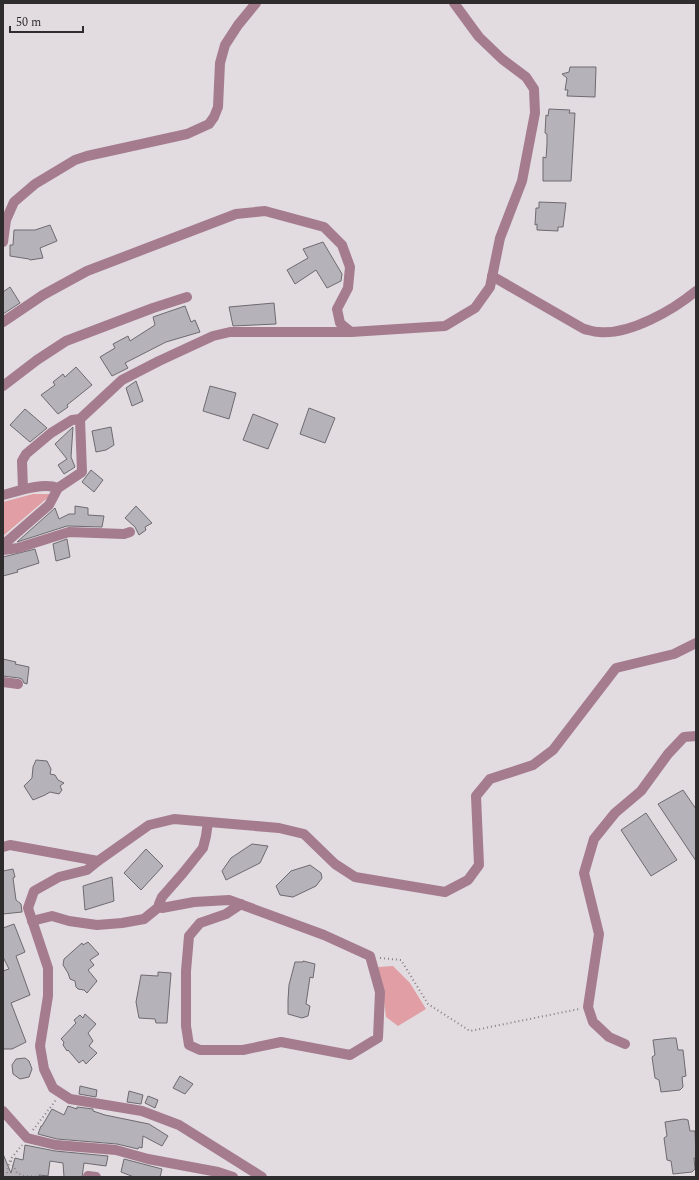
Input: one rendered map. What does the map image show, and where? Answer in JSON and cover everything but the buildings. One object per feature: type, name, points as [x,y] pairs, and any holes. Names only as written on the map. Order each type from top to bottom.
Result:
[{"type":"street","points":[[3,242],[6,220],[14,202],[35,184],[75,160],[187,134],[209,124],[218,107],[220,63],[225,45],[238,25],[256,3]]},
{"type":"street","points":[[23,489],[22,461],[26,454],[51,433],[72,420],[80,420],[122,380],[158,361],[213,336],[230,332],[351,332],[445,326],[475,308],[490,287],[500,238],[522,181],[535,113],[534,89],[526,78],[502,59],[479,37],[454,3]]},
{"type":"street","points":[[3,322],[43,295],[88,271],[236,214],[265,211],[324,227],[342,245],[350,267],[348,288],[337,309],[340,323],[351,332]]},
{"type":"street","points":[[492,276],[584,329],[600,332],[627,329],[652,320],[696,291]]},
{"type":"street","points":[[3,386],[37,360],[66,342],[146,311],[188,297]]},
{"type":"street","points":[[3,545],[49,505],[58,488],[82,472],[80,420]]},
{"type":"street","points":[[3,495],[23,489],[52,486],[58,488]]},
{"type":"street","points":[[3,550],[18,548],[69,532],[124,534],[130,532]]},
{"type":"street","points":[[262,1177],[179,1125],[142,1111],[70,1099],[53,1088],[44,1069],[40,1046],[48,996],[48,968],[28,908],[34,891],[59,877],[87,870],[149,825],[174,819],[279,828],[304,834],[335,864],[355,877],[445,892],[468,880],[479,865],[476,796],[490,779],[533,765],[553,750],[616,668],[674,654],[696,642]]},
{"type":"street","points":[[3,682],[18,684]]},
{"type":"street","points":[[625,1044],[608,1037],[594,1022],[588,1007],[599,934],[584,873],[594,839],[615,813],[641,791],[668,754],[684,737],[696,736]]},
{"type":"street","points":[[32,921],[52,916],[69,921],[97,925],[144,919],[160,906],[159,904],[162,897],[203,848],[208,822]]},
{"type":"street","points":[[3,847],[10,845],[98,861]]},
{"type":"street","points":[[160,906],[162,908],[194,902],[229,900],[241,904],[324,935],[370,956],[380,992],[378,1038],[350,1055],[281,1042],[243,1050],[200,1050],[189,1044],[186,1026],[186,971],[189,936],[200,923],[226,914],[241,904]]},
{"type":"street","points":[[3,1111],[27,1138],[56,1145],[116,1150],[148,1159],[218,1172],[233,1177]]},
{"type":"path","points":[[370,956],[401,960],[428,1004],[470,1030],[588,1007]]},
{"type":"path","points":[[6,1177],[10,1160],[61,1093]]},
{"type":"path","points":[[10,1160],[17,1173],[24,1176],[46,1177]]},
{"type":"shaded area","points":[[33,494],[52,494],[3,536],[3,502]]},
{"type":"shaded area","points":[[393,966],[410,983],[426,1009],[398,1026],[386,1017],[378,967]]}]
